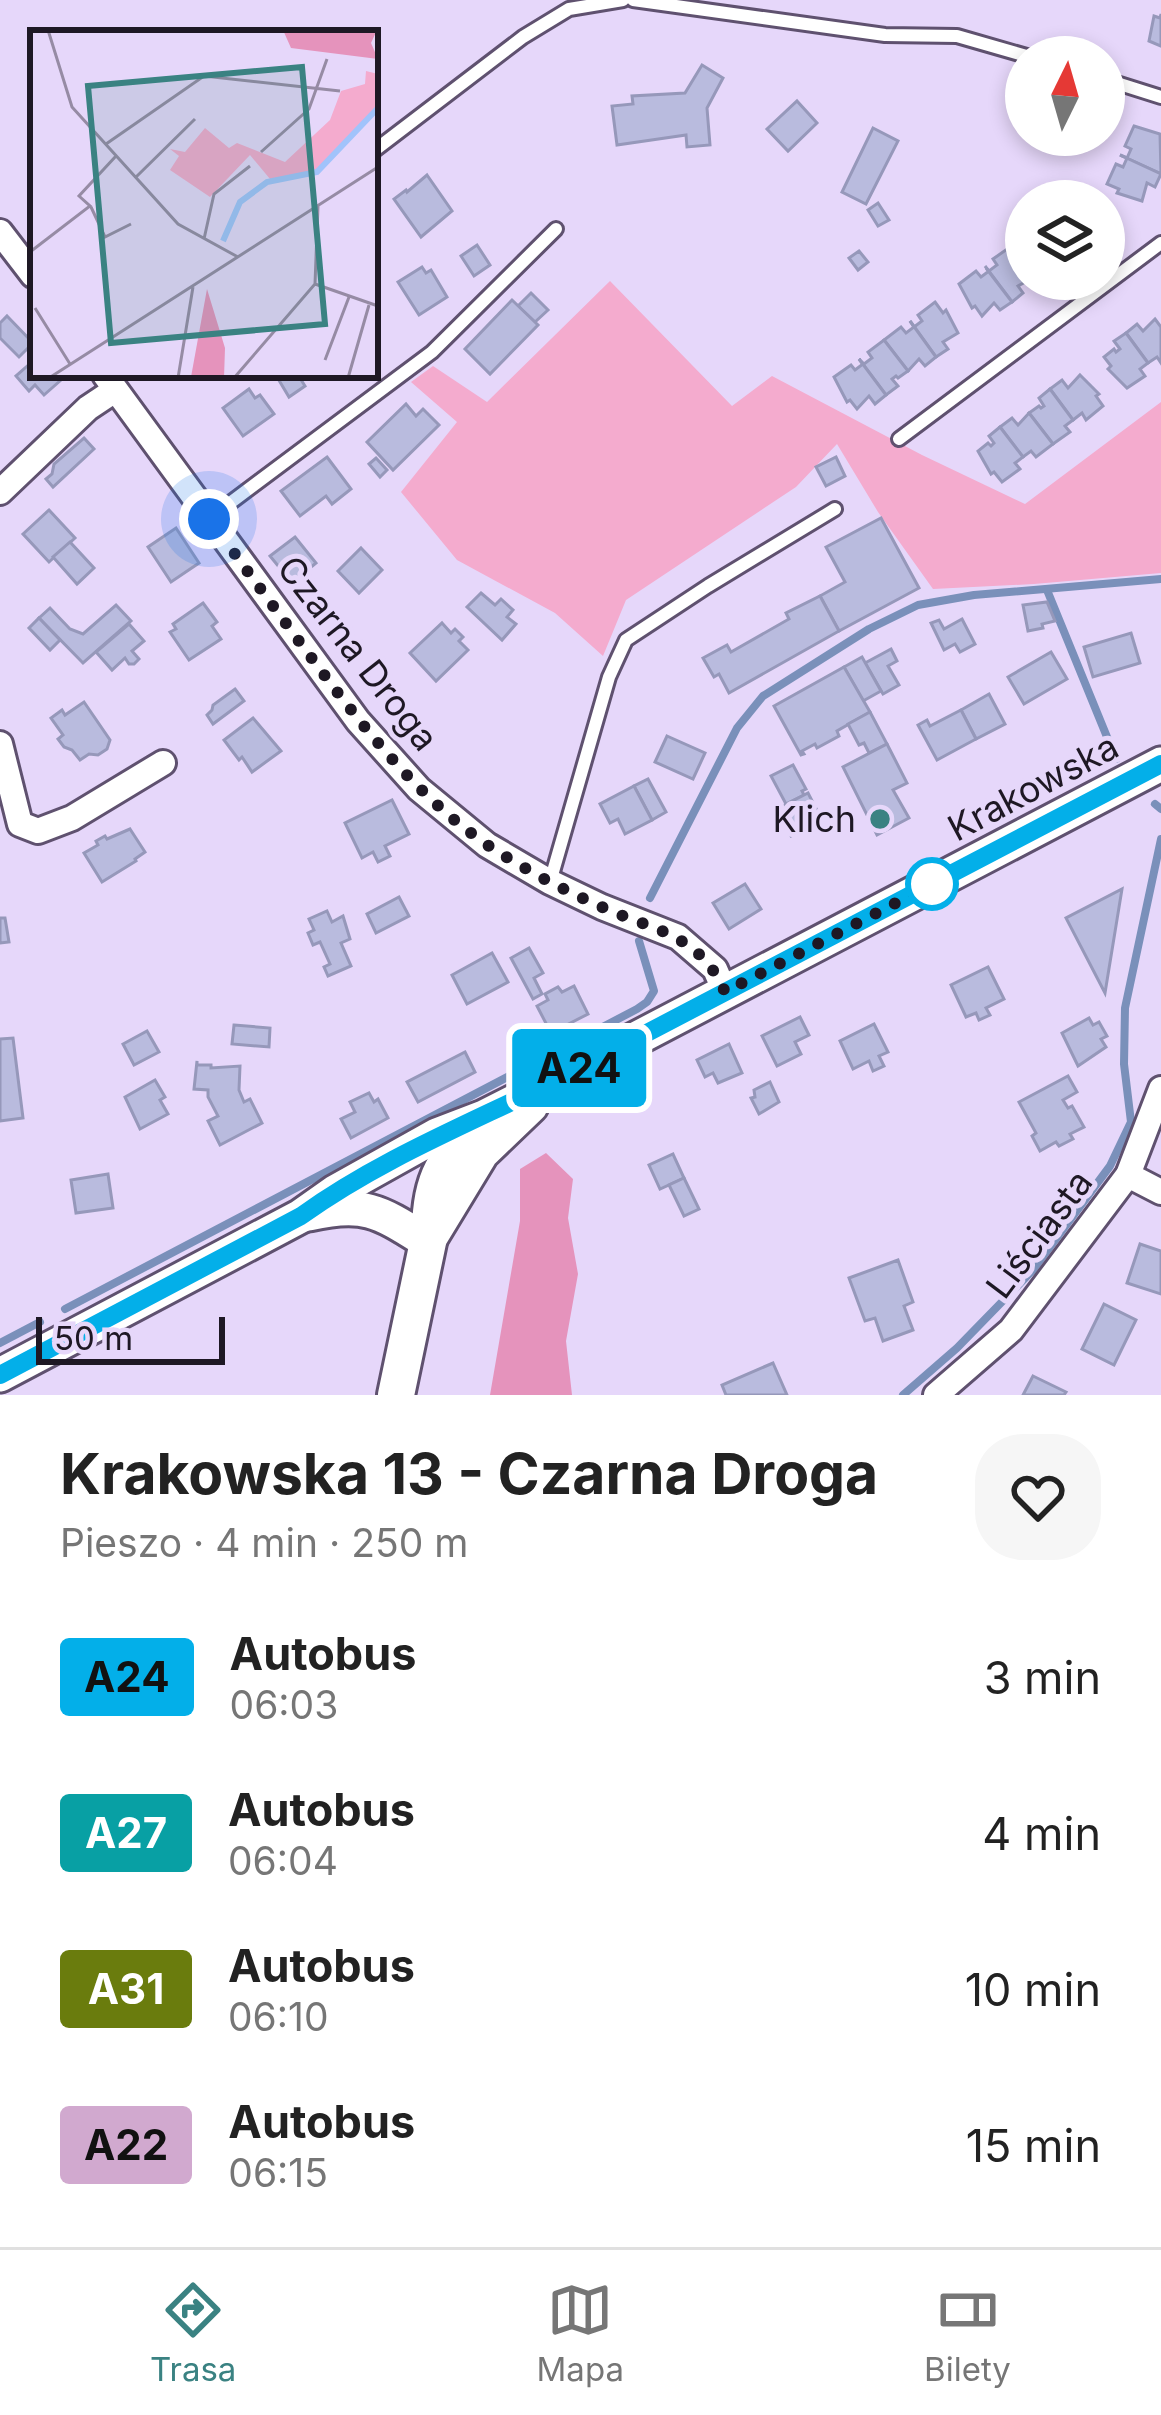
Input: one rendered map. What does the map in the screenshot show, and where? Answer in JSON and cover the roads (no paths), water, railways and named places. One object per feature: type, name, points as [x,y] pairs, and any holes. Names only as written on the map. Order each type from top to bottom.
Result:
[{"type":"main road","name":"Krakowska","points":[[0,1375],[301,1216],[437,1135],[559,1079],[1161,764]]},
{"type":"main road","name":"Krakowska","points":[[428,1242],[482,1153],[559,1079]]},
{"type":"main road","name":"Krakowska","points":[[428,1242],[429,1201],[437,1177],[460,1141],[484,1117]]},
{"type":"main road","points":[[335,1192],[364,1187],[396,1198],[413,1213],[428,1242],[396,1395]]},
{"type":"main road","name":"Krakowska","points":[[301,1216],[344,1206],[371,1211],[428,1242]]},
{"type":"street","points":[[0,232],[30,271]]},
{"type":"street","name":"Czarna Droga","points":[[110,382],[358,721],[419,789],[487,844],[550,882],[678,937],[715,969],[725,992]]},
{"type":"street","points":[[0,492],[110,382]]},
{"type":"street","points":[[0,744],[20,824],[38,831],[72,818],[163,763]]},
{"type":"street","name":"Liściasta","points":[[936,1395],[1011,1330],[1128,1175],[1161,1089]]},
{"type":"street","points":[[1128,1175],[1161,1192]]},
{"type":"lane","points":[[378,149],[523,37],[569,9],[622,0]]},
{"type":"lane","points":[[633,0],[885,35],[957,36],[1005,50]]},
{"type":"lane","points":[[1125,86],[1161,97]]},
{"type":"lane","points":[[209,519],[432,352],[556,229]]},
{"type":"lane","points":[[899,440],[1161,243]]},
{"type":"lane","points":[[550,882],[608,677],[626,640],[836,509]]},
{"type":"waterway","points":[[650,898],[737,728],[763,696],[869,629],[918,605],[974,595],[1161,579]]},
{"type":"waterway","points":[[1047,590],[1116,759]]},
{"type":"waterway","points":[[1155,804],[1161,809]]},
{"type":"waterway","points":[[903,1395],[1032,1271],[1110,1166],[1131,1122],[1124,1064],[1125,1008],[1161,839]]},
{"type":"waterway","points":[[65,1309],[637,1009],[654,991],[639,941]]},
{"type":"waterway","points":[[0,1343],[40,1322]]},
{"type":"place","name":"Klich","points":[[880,819]]}]
